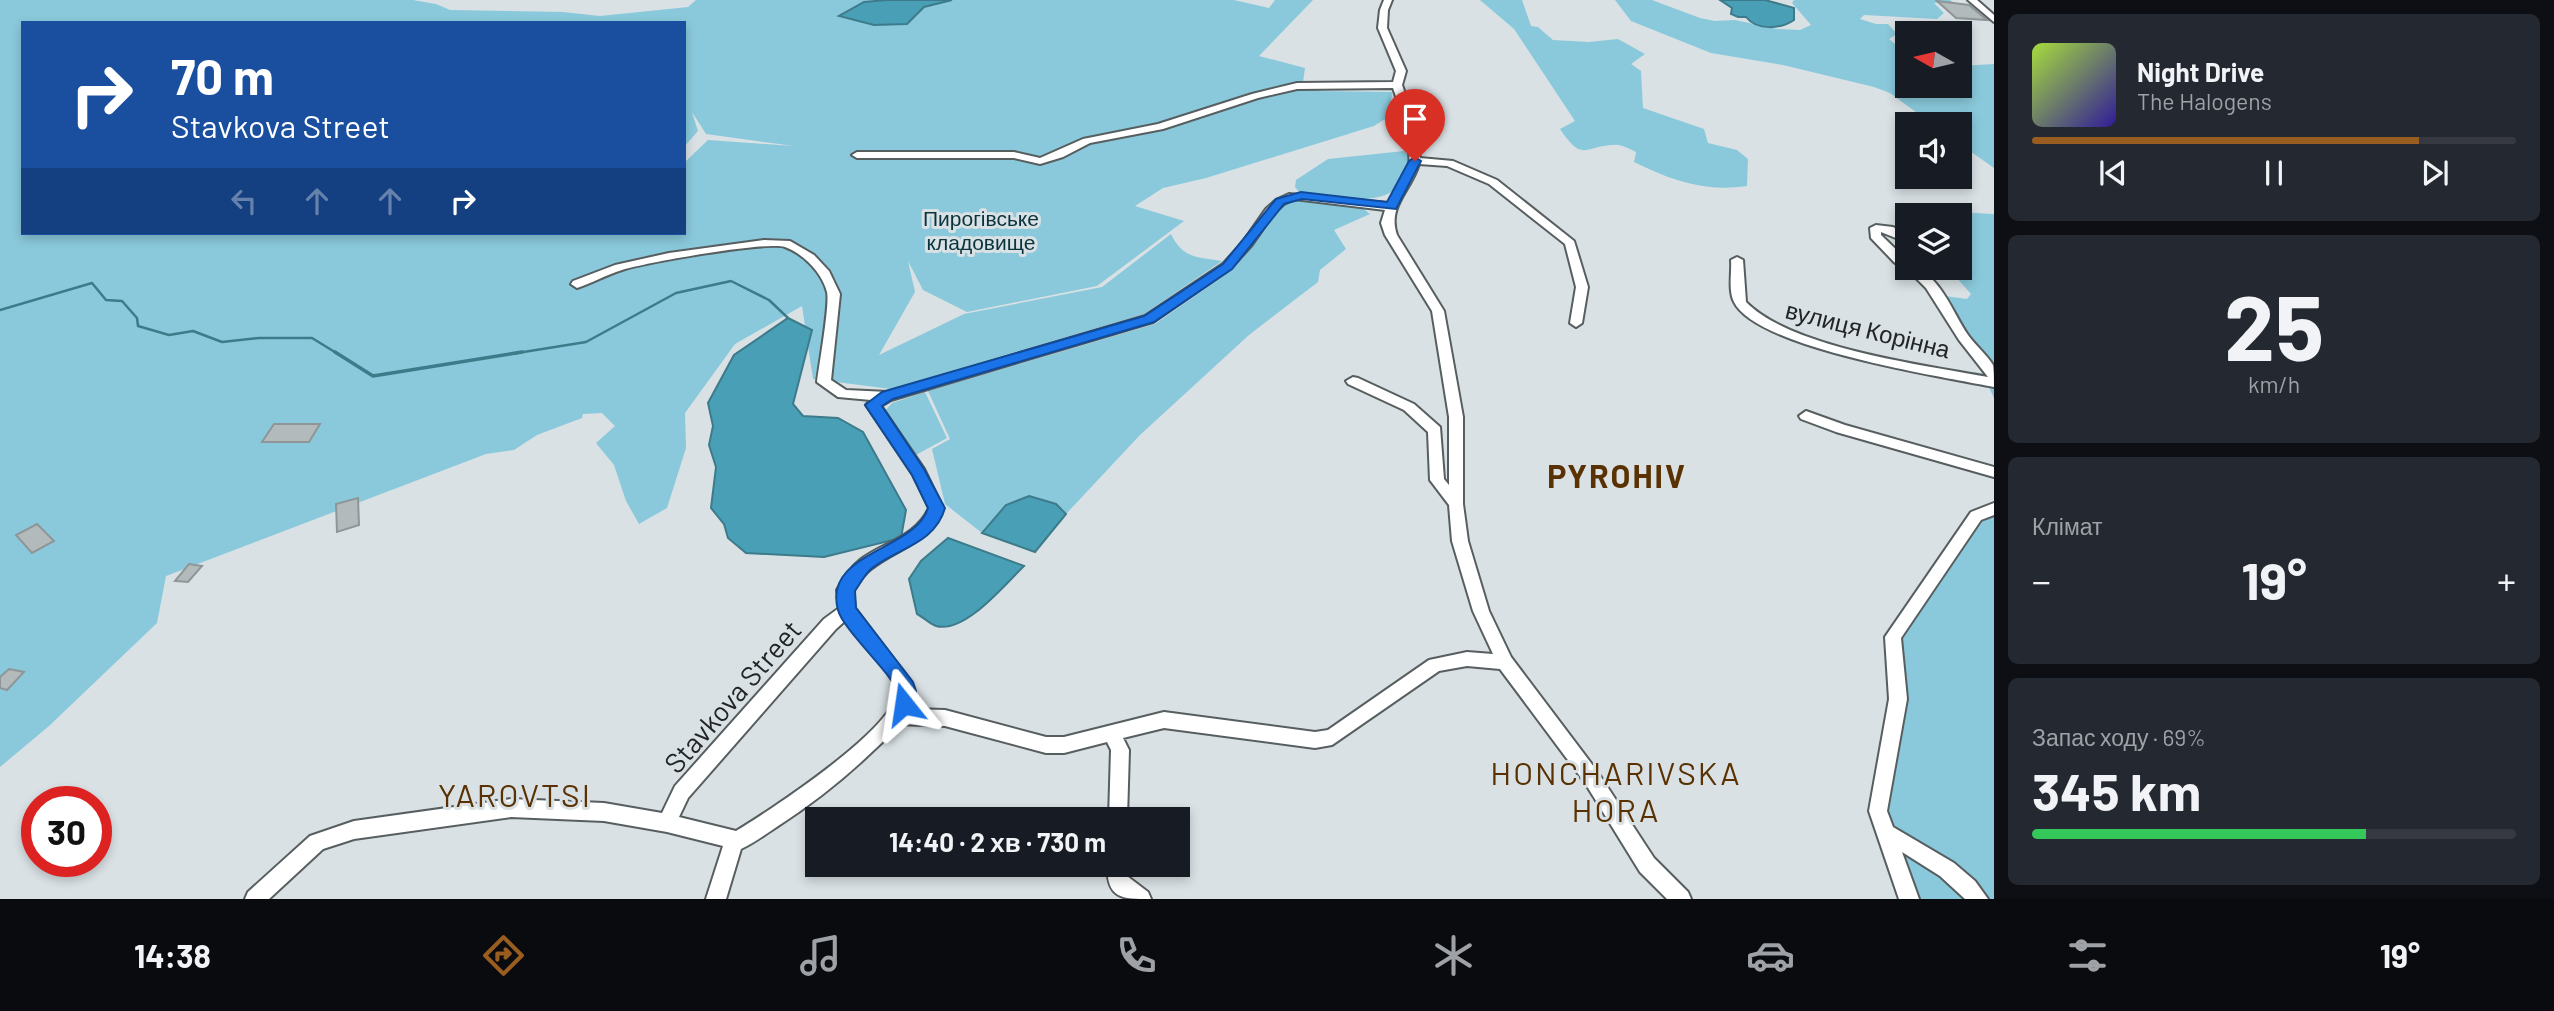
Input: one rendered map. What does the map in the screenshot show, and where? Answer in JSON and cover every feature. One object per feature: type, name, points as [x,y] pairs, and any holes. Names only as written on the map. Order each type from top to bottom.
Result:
[{"type":"street","points":[[1388,0],[1381,20],[1381,32],[1401,71],[1396,85],[1405,108],[1415,161],[1391,207],[1387,223],[1391,235],[1438,311],[1456,417],[1456,504],[1460,541],[1480,611],[1505,662],[1591,777],[1647,865],[1681,899]]},
{"type":"street","points":[[1972,0],[1991,14]]},
{"type":"street","points":[[857,155],[1014,155],[1040,160],[1059,155],[1087,141],[1160,127],[1282,89],[1297,86],[1359,88],[1396,85]]},
{"type":"street","points":[[1415,161],[1449,163],[1493,182],[1570,243],[1582,286],[1576,323]]},
{"type":"street","points":[[577,284],[619,267],[669,256],[764,243],[786,243],[817,264],[834,294],[824,382],[843,394],[867,400],[1149,319],[1227,266],[1247,244],[1270,211],[1293,196],[1391,207]]},
{"type":"street","points":[[1895,232],[1876,228],[1875,236],[1895,257]]},
{"type":"street","name":"вулиця Корінна","points":[[1737,260],[1740,303],[1754,319],[1779,332],[1815,343],[1994,383]]},
{"type":"street","points":[[1926,280],[1940,295],[1954,324],[1994,376]]},
{"type":"street","points":[[1353,381],[1409,407],[1435,430],[1437,480],[1456,504]]},
{"type":"street","points":[[255,899],[317,842],[354,830],[511,808],[604,812],[667,823],[738,841],[793,808],[867,747],[904,704],[906,691],[903,682],[847,610],[845,590],[864,565],[907,542],[933,521],[936,508],[919,473],[867,400]]},
{"type":"street","points":[[1806,416],[1841,429],[1994,472]]},
{"type":"street","points":[[1909,899],[1878,811],[1898,699],[1893,637],[1976,516],[1994,509]]},
{"type":"street","name":"Stavkova Street","points":[[667,823],[681,792],[830,624],[847,610]]},
{"type":"street","points":[[896,716],[945,718],[1046,745],[1064,745],[1164,720],[1315,740],[1332,737],[1435,665],[1467,659],[1505,662]]},
{"type":"street","points":[[1112,733],[1120,750],[1118,807]]},
{"type":"street","points":[[1886,833],[1928,856],[1968,887],[1978,899]]},
{"type":"street","points":[[716,899],[734,839]]},
{"type":"street","points":[[1117,877],[1117,881],[1141,899]]},
{"type":"green space","name":"Пирогівське кладовище","points":[[0,0],[413,0],[436,4],[450,10],[563,12],[600,16],[688,7],[696,0],[887,0],[864,2],[840,16],[874,25],[906,24],[924,7],[952,0],[1234,0],[1269,8],[1275,0],[1313,0],[1259,56],[1305,68],[1303,82],[1319,91],[1392,92],[1390,116],[1374,126],[1206,178],[1163,188],[1135,206],[1184,221],[1097,286],[967,312],[923,290],[908,261],[915,292],[879,355],[964,314],[1102,287],[1171,234],[1186,252],[1222,261],[1144,314],[891,389],[813,379],[802,306],[735,344],[685,413],[686,448],[667,508],[639,524],[626,501],[614,465],[596,443],[615,426],[602,413],[583,414],[582,418],[537,435],[514,450],[486,454],[166,576],[157,623],[49,726],[0,767]]},
{"type":"green space","points":[[1480,0],[1522,0],[1531,26],[1538,27],[1553,40],[1589,42],[1618,39],[1645,54],[1631,64],[1641,71],[1643,108],[1704,129],[1708,143],[1737,150],[1748,159],[1747,186],[1703,186],[1676,180],[1634,162],[1636,152],[1619,145],[1584,150],[1574,146],[1560,129],[1575,121],[1514,29]]},
{"type":"green space","points":[[1615,0],[1652,0],[1700,18],[1715,21],[1735,20],[1777,29],[1800,30],[1811,25],[1792,3],[1794,0],[1953,2],[1934,3],[1944,13],[1937,19],[1864,15],[1860,19],[1876,24],[1888,24],[1895,32],[1895,35],[1889,39],[1895,44],[1895,97],[1874,87],[1783,65],[1711,53],[1631,21]]},
{"type":"green space","points":[[1994,64],[1994,168],[1972,152],[1972,112],[1916,112],[1897,98],[1972,98],[1972,65]]},
{"type":"green space","points":[[1404,151],[1411,156],[1399,184],[1389,193],[1378,197],[1351,199],[1323,196],[1300,193],[1295,187],[1296,180],[1328,159]]},
{"type":"green space","points":[[1301,199],[1361,207],[1370,214],[1334,230],[1346,249],[1320,270],[1318,282],[1249,335],[1140,435],[1066,514],[1056,504],[1006,505],[982,533],[945,504],[932,449],[950,439],[928,391],[1155,324],[1222,277],[1250,247],[1279,207]]},
{"type":"green space","points":[[1972,213],[1994,214],[1994,398],[1945,296],[1967,299],[1971,294],[1959,280],[1972,280]]},
{"type":"green space","points":[[925,392],[947,438],[914,456],[884,412],[892,403]]},
{"type":"green space","points":[[1994,509],[1994,899],[1909,899],[1878,811],[1898,699],[1893,637],[1976,516]]},
{"type":"shaded area","points":[[952,0],[924,7],[907,24],[874,25],[839,16],[864,2]]},
{"type":"shaded area","points":[[1720,0],[1765,0],[1794,8],[1794,20],[1776,27],[1756,25],[1746,17],[1731,14],[1732,8]]},
{"type":"shaded area","points":[[788,318],[812,330],[793,404],[803,416],[838,418],[863,432],[906,510],[901,538],[824,557],[746,553],[728,538],[724,524],[711,508],[716,467],[709,445],[713,426],[708,403],[734,355]]},
{"type":"shaded area","points":[[1029,496],[1056,504],[1066,514],[1035,552],[982,533],[1006,505]]},
{"type":"shaded area","points":[[948,538],[1024,566],[972,615],[959,623],[936,626],[917,614],[909,579],[921,561]]},
{"type":"building","points":[[1937,1],[1969,5],[1987,20],[1956,18]]},
{"type":"building","points":[[274,424],[320,424],[309,442],[262,442]]},
{"type":"building","points":[[358,498],[359,525],[337,532],[336,504]]},
{"type":"building","points":[[37,524],[54,541],[32,553],[16,535]]},
{"type":"building","points":[[189,564],[202,566],[188,582],[175,581]]},
{"type":"building","points":[[9,669],[24,672],[7,690],[0,688],[0,677]]},
{"type":"waterway","points":[[511,354],[586,342],[676,293],[731,281],[769,300],[788,318]]},
{"type":"waterway","points":[[0,310],[92,283],[106,300],[122,301],[137,318],[138,326],[169,335],[193,331],[222,342],[259,338],[312,338],[338,354]]},
{"type":"waterway","points":[[335,352],[373,376],[522,352]]},
{"type":"district","name":"PYROHIV","points":[[1617,475]]},
{"type":"district","name":"HONCHARIVSKA HORA","points":[[1616,790]]},
{"type":"district","name":"YAROVTSI","points":[[515,794]]},
{"type":"route","points":[[904,704],[906,691],[903,682],[847,610],[845,590],[864,565],[907,542],[933,521],[936,508],[919,473],[873,405],[888,396],[1149,319],[1227,266],[1280,202],[1301,195],[1391,207],[1415,161]]}]
